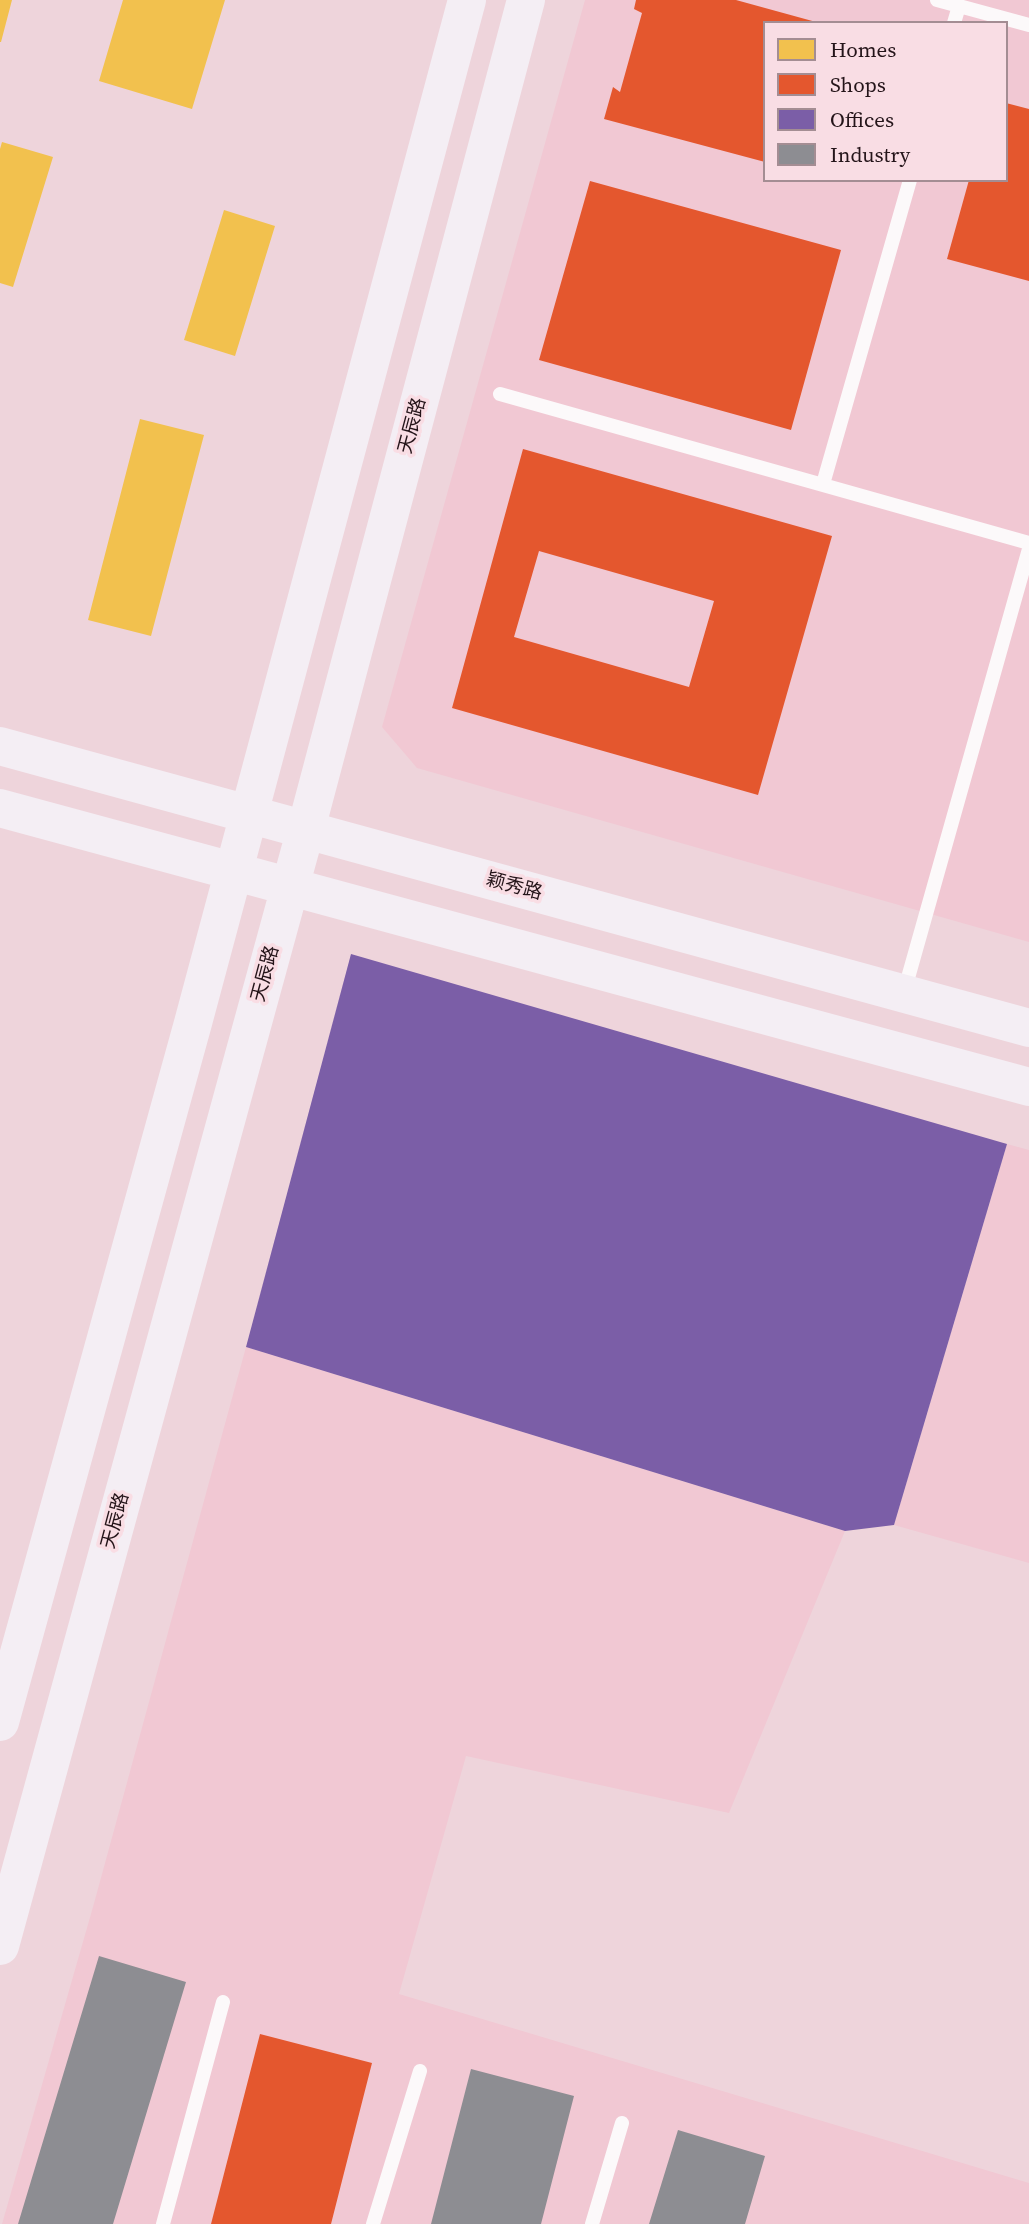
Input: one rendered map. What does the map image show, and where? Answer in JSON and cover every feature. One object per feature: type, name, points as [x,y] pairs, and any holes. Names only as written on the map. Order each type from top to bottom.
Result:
[{"type":"main road","points":[[0,1721],[233,871],[467,0]]},
{"type":"main road","name":"天辰路","points":[[0,1946],[306,830],[526,0]]},
{"type":"main road","name":"颖秀路","points":[[0,746],[1029,1028]]},
{"type":"main road","points":[[0,808],[1029,1087]]},
{"type":"lane","points":[[937,0],[1029,25]]},
{"type":"lane","points":[[955,21],[959,6]]},
{"type":"lane","points":[[823,484],[909,182]]},
{"type":"lane","points":[[500,394],[1029,543]]},
{"type":"lane","points":[[903,993],[1029,549]]},
{"type":"lane","points":[[163,2224],[223,2002]]},
{"type":"lane","points":[[373,2224],[420,2071]]},
{"type":"lane","points":[[592,2224],[622,2123]]},
{"type":"shaded area","points":[[585,0],[1029,0],[1029,942],[417,768],[382,727]]},
{"type":"shaded area","points":[[1007,1144],[1029,1150],[1029,1563],[894,1525]]},
{"type":"shaded area","points":[[246,1347],[845,1531],[729,1813],[466,1756],[399,1994],[1029,2183],[1029,2224],[2,2224],[93,1907]]},
{"type":"building: Homes","points":[[0,0],[12,0],[1,42],[0,42]]},
{"type":"building: Homes","points":[[123,0],[225,0],[192,109],[99,81]]},
{"type":"building: Homes","points":[[2,142],[53,157],[13,287],[0,283]]},
{"type":"building: Homes","points":[[224,210],[275,226],[235,356],[184,340]]},
{"type":"building: Homes","points":[[140,419],[204,435],[151,636],[88,620]]},
{"type":"building: Shops","points":[[636,0],[736,0],[812,21],[763,21],[763,161],[604,119],[613,87],[620,92],[642,13],[634,9]]},
{"type":"building: Shops","points":[[1008,104],[1029,109],[1029,281],[947,259],[968,182],[1008,182]]},
{"type":"building: Shops","points":[[590,181],[841,250],[791,430],[539,360]]},
{"type":"building: Shops","points":[[523,449],[832,536],[758,795],[452,708]],"holes":[[[539,551],[714,601],[689,687],[514,637]]]},
{"type":"building: Shops","points":[[260,2034],[372,2063],[331,2224],[211,2224]]},
{"type":"building: Offices","points":[[351,954],[1007,1144],[894,1525],[845,1531],[246,1347]]},
{"type":"building: Industry","points":[[99,1956],[186,1982],[113,2224],[18,2224]]},
{"type":"building: Industry","points":[[471,2069],[574,2096],[541,2224],[431,2224]]},
{"type":"building: Industry","points":[[678,2130],[765,2156],[745,2224],[649,2224]]}]
